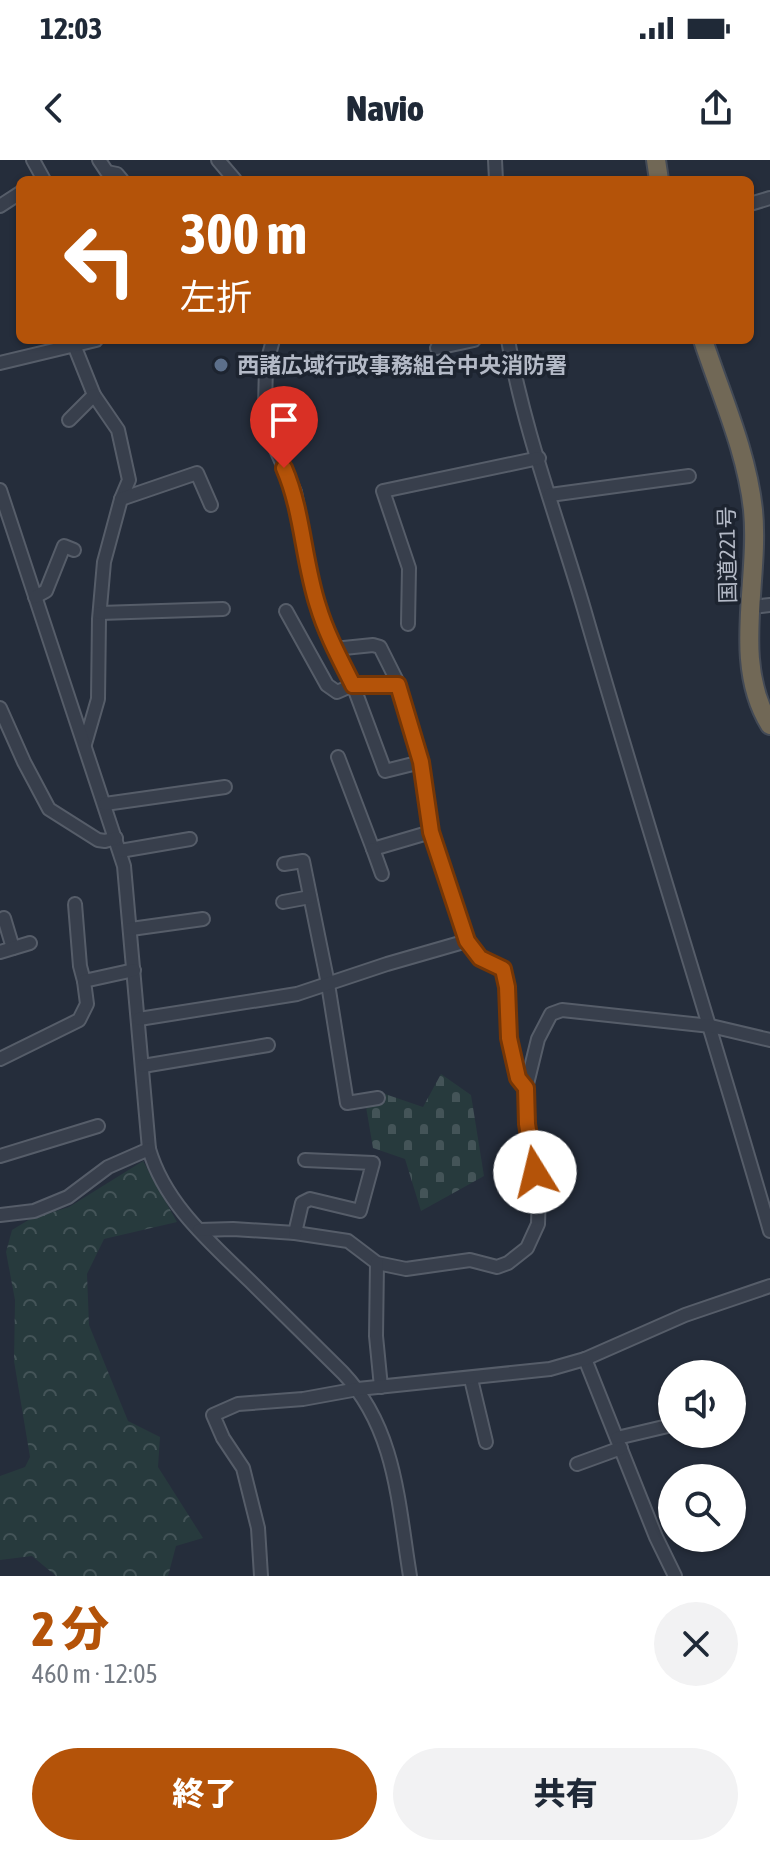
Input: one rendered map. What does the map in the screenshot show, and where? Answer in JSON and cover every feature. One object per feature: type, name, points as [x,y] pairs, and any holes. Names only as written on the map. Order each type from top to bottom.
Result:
[{"type":"highway","name":"国道221号","points":[[704,344],[744,465],[753,506],[761,606],[752,673],[760,706],[770,725]]},
{"type":"street","points":[[39,173],[49,160]]},
{"type":"street","points":[[99,160],[107,172],[119,176]]},
{"type":"street","points":[[218,160],[232,176]]},
{"type":"street","points":[[0,363],[78,344]]},
{"type":"street","points":[[272,344],[266,366],[265,406],[273,443],[295,492],[317,605],[334,649],[353,685],[385,771],[421,762]]},
{"type":"street","points":[[437,348],[456,344]]},
{"type":"street","points":[[509,344],[624,749],[711,1026],[770,1231]]},
{"type":"street","points":[[74,345],[94,395],[118,430],[129,480],[104,562],[98,699],[85,744]]},
{"type":"street","points":[[69,420],[94,395]]},
{"type":"street","points":[[408,624],[409,568],[383,491],[539,458]]},
{"type":"street","points":[[121,499],[197,473],[211,505]]},
{"type":"street","points":[[550,495],[689,476]]},
{"type":"street","points":[[0,490],[118,844],[131,929],[149,1149],[154,1164],[173,1200],[199,1230],[358,1389],[374,1412],[389,1454],[410,1576]]},
{"type":"street","points":[[35,597],[46,591],[64,546],[74,550]]},
{"type":"street","points":[[100,613],[223,609]]},
{"type":"street","points":[[286,611],[327,685],[337,692],[353,685],[398,685]]},
{"type":"street","points":[[334,649],[380,647],[398,685],[421,762],[431,832],[467,941],[480,958],[503,969],[507,987],[509,1038],[518,1078],[526,1088]]},
{"type":"street","points":[[0,708],[49,809],[98,840],[118,844],[190,839]]},
{"type":"street","points":[[338,757],[382,874]]},
{"type":"street","points":[[105,804],[225,787]]},
{"type":"street","points":[[373,849],[431,832]]},
{"type":"street","points":[[284,864],[303,861],[328,984],[347,1103],[378,1098]]},
{"type":"street","points":[[283,902],[310,897]]},
{"type":"street","points":[[0,1059],[79,1020],[87,1004],[80,966],[75,904]]},
{"type":"street","points":[[4,918],[6,950],[30,943]]},
{"type":"street","points":[[131,929],[203,919]]},
{"type":"street","points":[[139,1019],[174,1011],[297,994],[467,941]]},
{"type":"street","points":[[84,981],[134,970]]},
{"type":"street","points":[[199,1230],[295,1233],[348,1241],[377,1263],[406,1269],[470,1260],[497,1267],[508,1263],[527,1248],[534,1237],[540,1210],[530,1151],[526,1088],[543,1025],[555,1010],[711,1026],[770,1040]]},
{"type":"street","points":[[143,1066],[268,1045]]},
{"type":"street","points":[[0,1156],[98,1126]]},
{"type":"street","points":[[1,1211],[34,1211],[68,1197],[108,1167],[149,1149]]},
{"type":"street","points":[[295,1233],[302,1203],[310,1199],[360,1211],[373,1163],[305,1160]]},
{"type":"street","points":[[377,1263],[376,1336],[381,1387]]},
{"type":"street","points":[[261,1576],[258,1528],[243,1468],[223,1438],[213,1415],[238,1404],[529,1373],[585,1359],[685,1315],[770,1286]]},
{"type":"street","points":[[585,1359],[656,1537],[675,1576]]},
{"type":"street","points":[[471,1379],[486,1442]]},
{"type":"street","points":[[577,1464],[619,1443],[658,1430]]},
{"type":"green space","points":[[441,1074],[471,1095],[484,1176],[421,1211],[405,1159],[373,1148],[365,1101],[382,1093],[423,1107]]},
{"type":"green space","points":[[143,1161],[177,1222],[104,1239],[87,1274],[89,1325],[128,1421],[160,1437],[158,1467],[203,1538],[176,1546],[168,1576],[56,1576],[32,1556],[0,1560],[0,1476],[25,1467],[30,1457],[14,1361],[15,1300],[6,1252],[12,1230],[30,1219],[69,1207]]},
{"type":"place","name":"西諸広域行政事務組合中央消防署","points":[[221,365]]},
{"type":"route","points":[[284,468],[295,492],[317,605],[334,649],[353,685],[398,685],[421,762],[431,832],[467,941],[480,958],[503,969],[507,987],[509,1038],[518,1078],[526,1088],[527,1124],[535,1172]]}]
